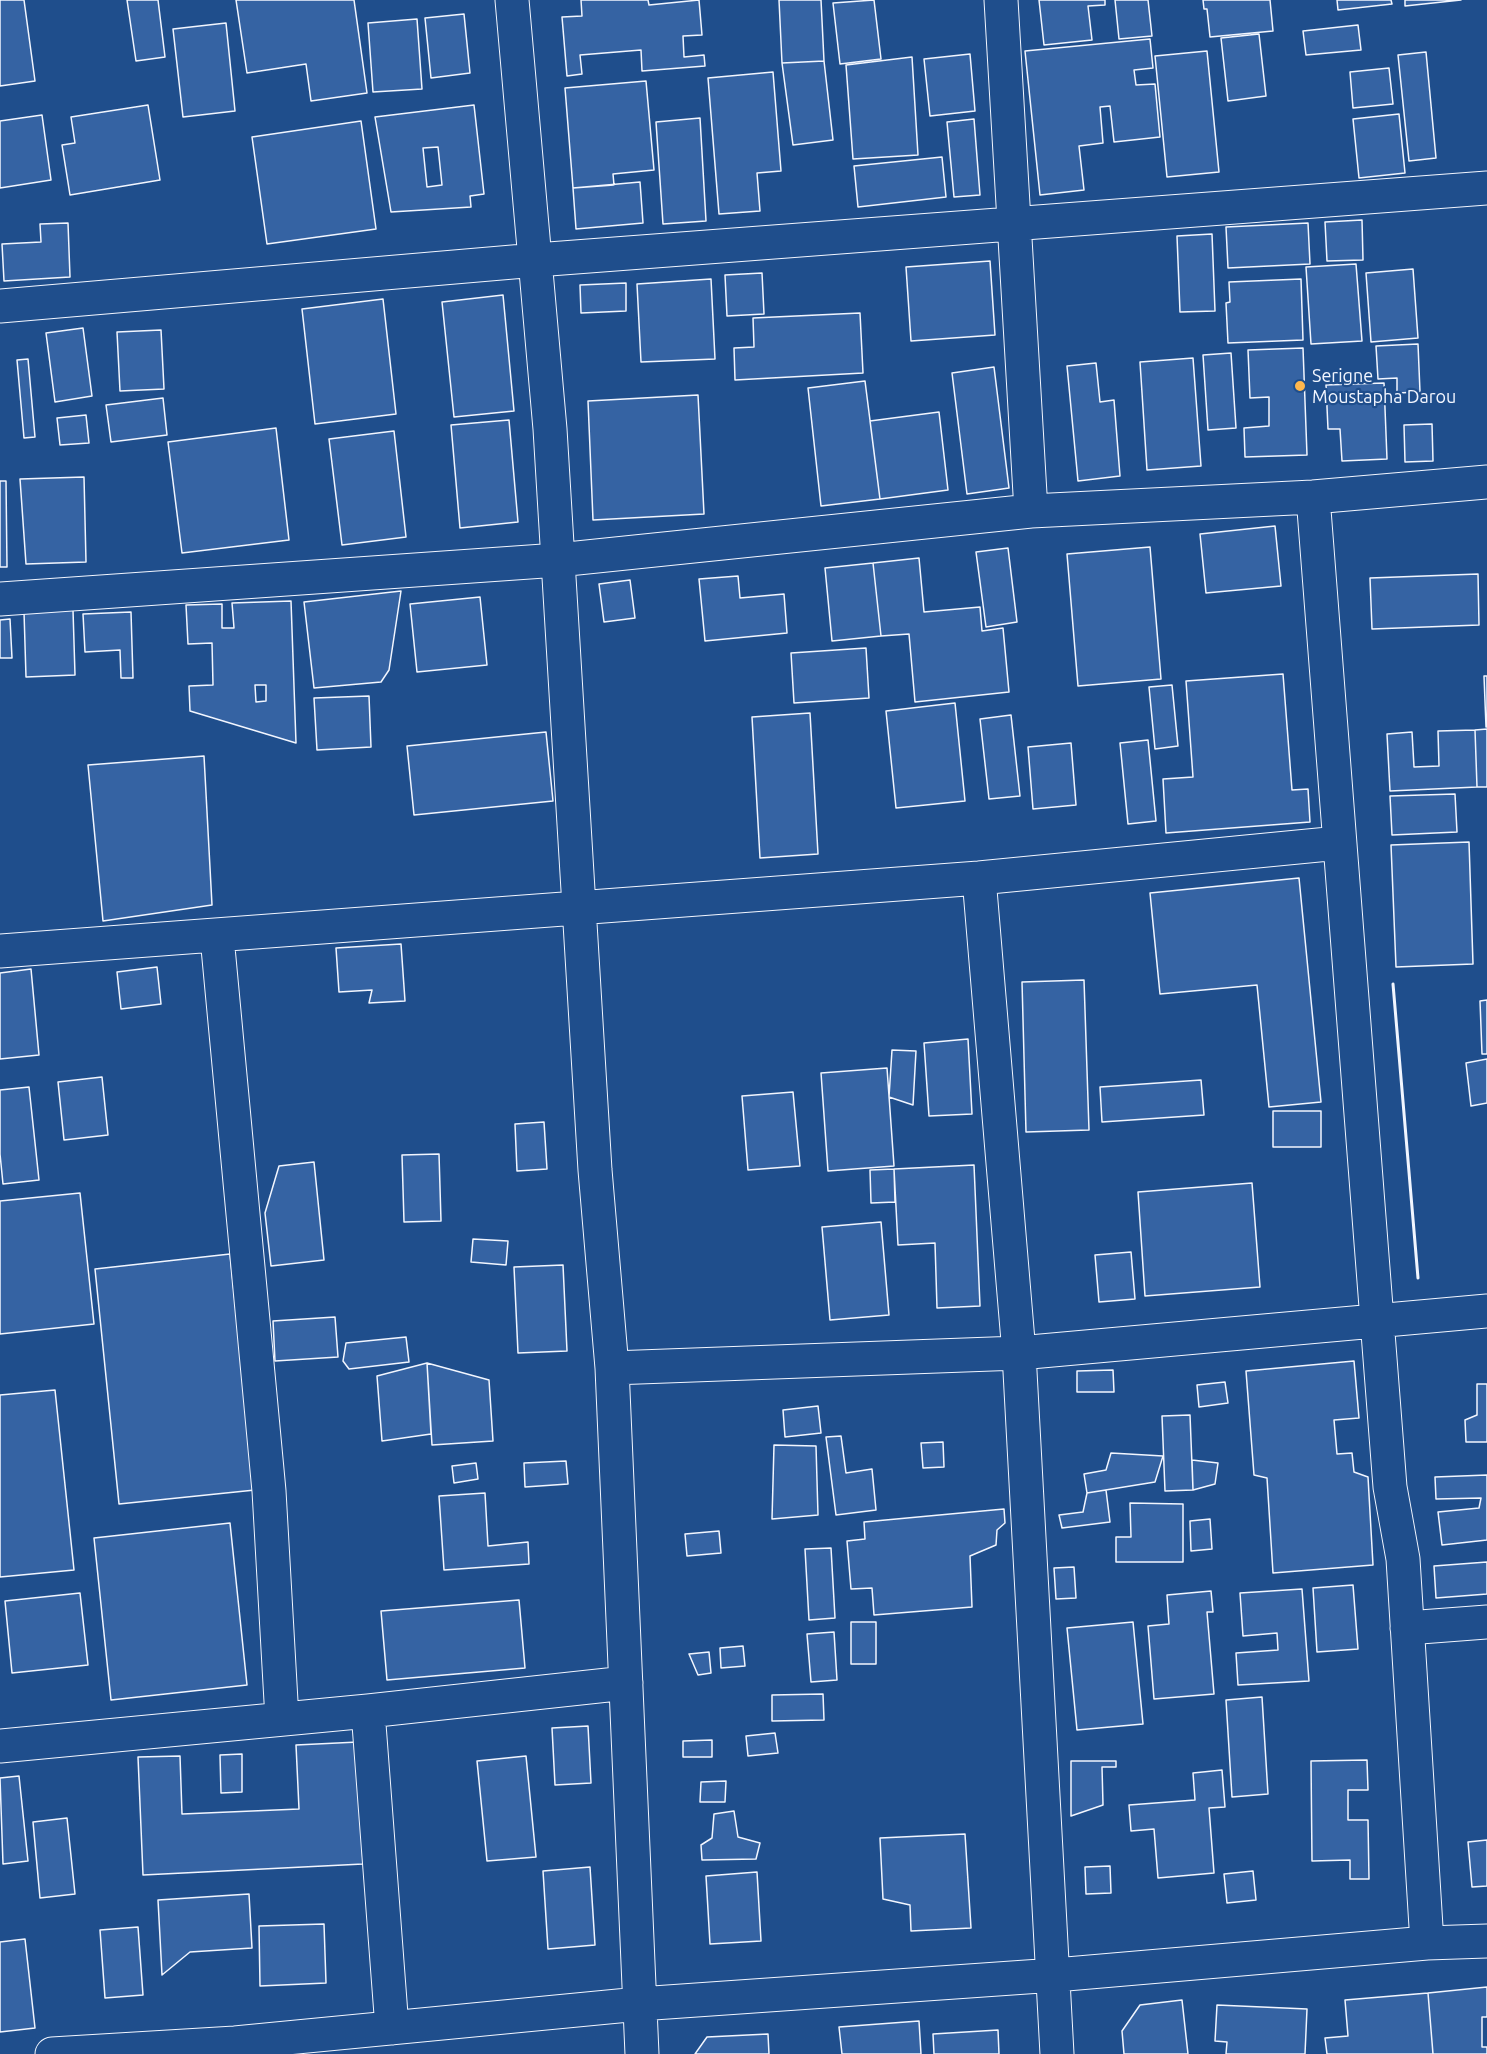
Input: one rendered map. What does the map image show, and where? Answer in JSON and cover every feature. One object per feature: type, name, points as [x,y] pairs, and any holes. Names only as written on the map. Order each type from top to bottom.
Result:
[{"type":"street","points":[[512,0],[536,260],[558,560],[596,1170],[612,1368],[642,2054]]},
{"type":"street","points":[[1001,0],[1016,222],[1031,511]]},
{"type":"street","points":[[0,306],[536,260],[1487,188]]},
{"type":"street","points":[[0,599],[558,560],[1031,511],[1313,497],[1487,482]]},
{"type":"street","points":[[1313,497],[1390,1487],[1403,1559],[1427,1943]]},
{"type":"street","points":[[0,951],[217,937],[415,919],[579,910],[979,878],[1339,843]]},
{"type":"street","points":[[979,878],[1019,1353],[1057,2054]]},
{"type":"street","points":[[217,937],[269,1491],[282,1719]]},
{"type":"street","points":[[612,1368],[1019,1353],[1487,1311]]},
{"type":"street","points":[[1407,1628],[1487,1622]]},
{"type":"street","points":[[0,1746],[368,1711],[626,1683]]},
{"type":"street","points":[[368,1711],[392,2028]]},
{"type":"street","points":[[52,2054],[235,2048],[392,2028],[639,2004],[1054,1975],[1427,1943],[1487,1941]]},
{"type":"building","points":[[0,0],[24,0],[35,81],[0,86]]},
{"type":"building","points":[[127,0],[158,0],[165,57],[136,61]]},
{"type":"building","points":[[236,0],[354,0],[367,93],[311,101],[306,64],[247,73]]},
{"type":"building","points":[[581,0],[648,0],[649,5],[699,0],[702,35],[683,36],[684,57],[704,55],[705,66],[642,71],[641,50],[580,55],[582,74],[567,76],[562,17],[582,16]]},
{"type":"building","points":[[779,0],[821,0],[824,61],[782,63]]},
{"type":"building","points":[[874,0],[881,59],[840,64],[833,3]]},
{"type":"building","points":[[1039,0],[1105,0],[1105,5],[1088,6],[1092,40],[1044,45]]},
{"type":"building","points":[[1115,0],[1148,0],[1152,36],[1119,39]]},
{"type":"building","points":[[1203,0],[1270,0],[1273,31],[1210,37],[1207,9],[1204,9]]},
{"type":"building","points":[[1337,0],[1391,0],[1392,4],[1338,10]]},
{"type":"building","points":[[1405,0],[1461,0],[1405,6]]},
{"type":"building","points":[[464,14],[470,73],[431,78],[425,18]]},
{"type":"building","points":[[417,19],[422,89],[373,92],[368,23]]},
{"type":"building","points":[[226,23],[235,111],[183,117],[173,29]]},
{"type":"building","points":[[1358,25],[1361,50],[1306,55],[1303,31]]},
{"type":"building","points":[[1259,34],[1266,96],[1228,101],[1221,38]]},
{"type":"building","points":[[1150,39],[1153,68],[1134,70],[1136,85],[1155,84],[1160,137],[1114,142],[1110,106],[1100,107],[1103,143],[1079,146],[1084,190],[1040,195],[1025,51]]},
{"type":"building","points":[[1207,51],[1219,172],[1167,177],[1155,56]]},
{"type":"building","points":[[1426,52],[1436,158],[1409,161],[1398,55]]},
{"type":"building","points":[[970,54],[975,111],[930,116],[924,59]]},
{"type":"building","points":[[912,57],[918,155],[853,159],[846,65]]},
{"type":"building","points":[[824,61],[833,140],[793,145],[782,63]]},
{"type":"building","points":[[1389,68],[1393,104],[1353,108],[1350,72]]},
{"type":"building","points":[[773,72],[781,171],[757,173],[760,211],[719,214],[708,78]]},
{"type":"building","points":[[646,81],[654,170],[613,174],[614,185],[573,188],[565,88]]},
{"type":"building","points":[[148,105],[160,180],[70,195],[62,145],[75,143],[71,117]]},
{"type":"building","points":[[474,105],[484,194],[470,196],[471,207],[391,212],[375,117]],"holes":[[[438,147],[442,185],[427,187],[423,148]]]},
{"type":"building","points":[[1399,114],[1405,173],[1359,178],[1353,119]]},
{"type":"building","points":[[42,115],[51,180],[0,188],[0,121]]},
{"type":"building","points":[[700,118],[706,221],[663,224],[656,122]]},
{"type":"building","points":[[974,119],[980,195],[954,197],[947,122]]},
{"type":"building","points":[[361,121],[376,229],[267,244],[252,137]]},
{"type":"building","points":[[942,157],[946,197],[858,207],[854,166]]},
{"type":"building","points":[[640,182],[643,223],[576,229],[573,188]]},
{"type":"building","points":[[1362,220],[1363,260],[1327,261],[1325,222]]},
{"type":"building","points":[[68,223],[70,277],[4,281],[2,244],[41,242],[40,224]]},
{"type":"building","points":[[1308,223],[1310,264],[1228,268],[1226,227]]},
{"type":"building","points":[[1212,234],[1215,311],[1180,312],[1177,236]]},
{"type":"building","points":[[990,261],[995,335],[911,341],[906,267]]},
{"type":"building","points":[[1356,264],[1362,341],[1311,344],[1306,267]]},
{"type":"building","points":[[1413,269],[1418,338],[1371,342],[1366,273]]},
{"type":"building","points":[[762,273],[764,314],[727,316],[725,275]]},
{"type":"building","points":[[711,279],[715,359],[641,362],[637,284]]},
{"type":"building","points":[[1301,279],[1303,340],[1228,343],[1226,303],[1230,302],[1229,282]]},
{"type":"building","points":[[626,283],[626,311],[581,313],[580,285]]},
{"type":"building","points":[[503,295],[514,411],[454,417],[442,302]]},
{"type":"building","points":[[383,299],[396,414],[315,424],[302,309]]},
{"type":"building","points":[[860,313],[863,373],[735,380],[734,348],[754,347],[753,318]]},
{"type":"building","points":[[83,328],[92,396],[55,402],[46,333]]},
{"type":"building","points":[[161,330],[164,389],[120,391],[117,332]]},
{"type":"building","points":[[1418,344],[1420,392],[1397,393],[1397,378],[1378,379],[1376,346]]},
{"type":"building","points":[[1303,348],[1307,455],[1245,457],[1244,428],[1269,426],[1269,397],[1250,398],[1248,350]]},
{"type":"building","points":[[1231,353],[1236,428],[1208,430],[1203,355]]},
{"type":"building","points":[[1193,358],[1201,466],[1147,470],[1140,362]]},
{"type":"building","points":[[28,359],[35,437],[24,438],[17,360]]},
{"type":"building","points":[[1096,363],[1100,402],[1114,400],[1120,476],[1078,481],[1067,366]]},
{"type":"building","points":[[994,367],[1009,488],[967,494],[952,373]]},
{"type":"building","points":[[865,381],[880,499],[821,506],[808,388]]},
{"type":"building","points":[[1384,383],[1387,459],[1342,461],[1340,429],[1328,429],[1326,385]]},
{"type":"building","points":[[698,395],[704,514],[593,520],[588,401]]},
{"type":"building","points":[[163,398],[167,435],[111,442],[106,405]]},
{"type":"building","points":[[939,412],[948,490],[880,499],[870,421]]},
{"type":"building","points":[[86,415],[89,443],[60,445],[57,418]]},
{"type":"building","points":[[509,420],[518,522],[460,528],[451,425]]},
{"type":"building","points":[[1432,424],[1433,461],[1405,462],[1404,425]]},
{"type":"building","points":[[276,428],[289,540],[182,553],[168,442]]},
{"type":"building","points":[[394,431],[406,537],[342,545],[329,439]]},
{"type":"building","points":[[84,477],[86,562],[26,564],[20,479]]},
{"type":"building","points":[[0,481],[6,481],[7,567],[0,567]]},
{"type":"building","points":[[1275,526],[1281,586],[1206,593],[1200,534]]},
{"type":"building","points":[[1150,547],[1161,679],[1078,686],[1067,554]]},
{"type":"building","points":[[1008,548],[1017,622],[986,627],[976,552]]},
{"type":"building","points":[[919,558],[924,612],[980,607],[982,631],[1003,628],[1009,692],[915,702],[909,634],[881,636],[873,563]]},
{"type":"building","points":[[873,563],[881,636],[832,641],[825,568]]},
{"type":"building","points":[[1478,574],[1479,625],[1372,629],[1370,578]]},
{"type":"building","points":[[738,576],[740,598],[784,594],[787,633],[705,641],[699,579]]},
{"type":"building","points":[[630,580],[635,618],[604,622],[599,584]]},
{"type":"building","points":[[401,591],[389,670],[381,682],[314,688],[304,602]]},
{"type":"building","points":[[480,597],[487,665],[417,672],[410,604]]},
{"type":"building","points":[[291,601],[296,743],[190,711],[189,686],[213,685],[212,643],[188,644],[186,605],[222,604],[222,628],[234,628],[232,603]],"holes":[[[255,685],[266,685],[266,701],[256,702]]]},
{"type":"building","points":[[73,610],[75,675],[26,677],[24,612]]},
{"type":"building","points":[[131,612],[133,678],[121,678],[120,650],[85,652],[83,614]]},
{"type":"building","points":[[10,619],[12,658],[0,658],[0,620]]},
{"type":"building","points":[[866,648],[869,698],[794,703],[791,653]]},
{"type":"building","points":[[1283,674],[1292,790],[1308,789],[1310,822],[1166,833],[1163,779],[1193,777],[1186,681]]},
{"type":"building","points":[[1484,676],[1487,676],[1487,727],[1486,727]]},
{"type":"building","points":[[1172,685],[1178,746],[1155,749],[1149,687]]},
{"type":"building","points":[[369,696],[371,747],[317,750],[314,698]]},
{"type":"building","points":[[955,703],[965,801],[896,808],[886,711]]},
{"type":"building","points":[[810,713],[818,854],[760,858],[752,717]]},
{"type":"building","points":[[1011,715],[1020,796],[989,799],[980,719]]},
{"type":"building","points":[[1487,729],[1487,787],[1477,787],[1475,730]]},
{"type":"building","points":[[1475,730],[1477,787],[1390,791],[1387,734],[1412,732],[1414,767],[1439,766],[1438,731]]},
{"type":"building","points":[[546,732],[553,801],[414,815],[407,746]]},
{"type":"building","points":[[1148,740],[1156,821],[1128,824],[1120,743]]},
{"type":"building","points":[[1071,743],[1076,805],[1033,809],[1028,747]]},
{"type":"building","points":[[204,756],[212,905],[103,921],[88,765]]},
{"type":"building","points":[[1455,794],[1457,832],[1392,835],[1390,796]]},
{"type":"building","points":[[1469,842],[1473,964],[1396,967],[1391,845]]},
{"type":"building","points":[[1299,878],[1321,1102],[1269,1107],[1257,985],[1160,994],[1150,893]]},
{"type":"building","points":[[401,944],[405,1001],[369,1003],[372,990],[339,992],[336,948]]},
{"type":"building","points":[[157,967],[161,1004],[121,1009],[117,972]]},
{"type":"building","points":[[31,969],[39,1055],[0,1059],[0,973]]},
{"type":"building","points":[[1084,980],[1089,1130],[1026,1132],[1022,982]]},
{"type":"building","points":[[1487,1000],[1487,1054],[1482,1054],[1480,1001]]},
{"type":"building","points":[[968,1039],[972,1114],[929,1116],[924,1043]]},
{"type":"building","points":[[892,1050],[916,1051],[913,1105],[889,1097]]},
{"type":"building","points":[[1487,1059],[1487,1103],[1471,1106],[1466,1063]]},
{"type":"building","points":[[887,1068],[894,1166],[828,1171],[821,1073]]},
{"type":"building","points":[[102,1077],[108,1135],[64,1140],[58,1082]]},
{"type":"building","points":[[1201,1080],[1204,1115],[1102,1122],[1100,1087]]},
{"type":"building","points":[[29,1087],[39,1180],[3,1184],[0,1154],[0,1090]]},
{"type":"building","points":[[793,1092],[800,1166],[748,1170],[742,1096]]},
{"type":"building","points":[[1273,1111],[1321,1111],[1321,1147],[1273,1147]]},
{"type":"building","points":[[544,1122],[547,1169],[517,1171],[515,1124]]},
{"type":"building","points":[[439,1154],[441,1221],[404,1222],[402,1155]]},
{"type":"building","points":[[314,1162],[324,1260],[271,1266],[265,1213],[279,1166]]},
{"type":"building","points":[[974,1165],[980,1306],[937,1308],[935,1243],[898,1245],[894,1169]]},
{"type":"building","points":[[894,1169],[895,1202],[871,1203],[870,1170]]},
{"type":"building","points":[[1252,1183],[1260,1287],[1145,1296],[1138,1192]]},
{"type":"building","points":[[80,1193],[94,1324],[0,1334],[0,1201]]},
{"type":"building","points":[[881,1222],[889,1315],[830,1320],[822,1227]]},
{"type":"building","points":[[473,1239],[508,1241],[506,1265],[471,1262]]},
{"type":"building","points":[[1131,1252],[1135,1299],[1099,1302],[1095,1255]]},
{"type":"building","points":[[230,1254],[255,1490],[119,1504],[95,1269]]},
{"type":"building","points":[[563,1265],[567,1351],[518,1353],[514,1267]]},
{"type":"building","points":[[335,1317],[338,1357],[275,1361],[273,1321]]},
{"type":"building","points":[[406,1337],[409,1362],[349,1369],[343,1361],[346,1343]]},
{"type":"building","points":[[1354,1361],[1359,1418],[1334,1420],[1337,1454],[1352,1453],[1354,1472],[1368,1477],[1373,1565],[1273,1573],[1267,1478],[1254,1475],[1246,1371]]},
{"type":"building","points":[[427,1363],[489,1380],[493,1441],[432,1445]]},
{"type":"building","points":[[427,1363],[431,1434],[382,1441],[377,1376]]},
{"type":"building","points":[[1113,1370],[1114,1392],[1077,1392],[1077,1371]]},
{"type":"building","points":[[1225,1382],[1228,1403],[1199,1407],[1197,1385]]},
{"type":"building","points":[[1477,1384],[1487,1384],[1487,1442],[1466,1442],[1465,1420],[1477,1415]]},
{"type":"building","points":[[55,1390],[74,1570],[0,1577],[0,1395]]},
{"type":"building","points":[[818,1406],[821,1433],[785,1437],[783,1410]]},
{"type":"building","points":[[1190,1415],[1193,1490],[1165,1491],[1162,1416]]},
{"type":"building","points":[[841,1436],[846,1473],[872,1469],[876,1510],[836,1515],[826,1437]]},
{"type":"building","points":[[943,1442],[944,1467],[923,1468],[921,1443]]},
{"type":"building","points":[[774,1445],[816,1446],[818,1515],[772,1519]]},
{"type":"building","points":[[1111,1453],[1163,1456],[1155,1482],[1087,1493],[1084,1474],[1106,1470]]},
{"type":"building","points":[[1192,1460],[1218,1463],[1215,1484],[1193,1490]]},
{"type":"building","points":[[566,1461],[568,1484],[525,1487],[524,1463]]},
{"type":"building","points":[[476,1463],[478,1479],[454,1483],[452,1466]]},
{"type":"building","points":[[1487,1475],[1487,1540],[1442,1545],[1438,1512],[1479,1508],[1481,1498],[1436,1499],[1435,1477]]},
{"type":"building","points":[[1106,1490],[1110,1522],[1062,1528],[1059,1515],[1083,1512],[1087,1493]]},
{"type":"building","points":[[485,1493],[488,1546],[528,1542],[529,1564],[444,1570],[439,1496]]},
{"type":"building","points":[[1130,1503],[1183,1504],[1183,1562],[1116,1562],[1116,1537],[1131,1537]]},
{"type":"building","points":[[1004,1509],[1005,1523],[997,1530],[996,1545],[970,1556],[972,1607],[874,1615],[872,1588],[851,1589],[847,1541],[865,1539],[864,1522]]},
{"type":"building","points":[[1210,1519],[1212,1549],[1191,1551],[1190,1521]]},
{"type":"building","points":[[230,1523],[247,1685],[111,1700],[94,1538]]},
{"type":"building","points":[[719,1531],[721,1553],[687,1556],[685,1534]]},
{"type":"building","points":[[831,1548],[835,1618],[809,1620],[805,1549]]},
{"type":"building","points":[[1487,1562],[1487,1594],[1436,1598],[1434,1566]]},
{"type":"building","points":[[1074,1567],[1076,1598],[1056,1599],[1054,1568]]},
{"type":"building","points":[[1353,1585],[1358,1649],[1317,1652],[1313,1588]]},
{"type":"building","points":[[1302,1589],[1309,1681],[1238,1685],[1236,1653],[1278,1650],[1277,1633],[1243,1636],[1240,1593]]},
{"type":"building","points":[[1211,1591],[1213,1612],[1207,1612],[1214,1694],[1154,1699],[1148,1626],[1169,1624],[1167,1595]]},
{"type":"building","points":[[80,1593],[88,1665],[12,1673],[5,1601]]},
{"type":"building","points":[[519,1600],[525,1668],[387,1680],[381,1611]]},
{"type":"building","points":[[851,1622],[876,1622],[876,1664],[851,1664]]},
{"type":"building","points":[[1133,1622],[1143,1724],[1077,1730],[1067,1628]]},
{"type":"building","points":[[834,1632],[837,1680],[811,1682],[807,1634]]},
{"type":"building","points":[[743,1646],[745,1666],[721,1668],[720,1648]]},
{"type":"building","points":[[709,1652],[711,1673],[698,1675],[689,1654]]},
{"type":"building","points":[[823,1694],[824,1720],[772,1721],[772,1695]]},
{"type":"building","points":[[1262,1697],[1268,1794],[1232,1797],[1226,1700]]},
{"type":"building","points":[[588,1726],[591,1783],[555,1785],[552,1728]]},
{"type":"building","points":[[775,1733],[778,1753],[748,1756],[746,1736]]},
{"type":"building","points":[[712,1740],[712,1757],[683,1757],[683,1741]]},
{"type":"building","points":[[358,1742],[363,1864],[143,1875],[138,1757],[180,1756],[182,1814],[299,1809],[296,1745]]},
{"type":"building","points":[[242,1754],[242,1792],[221,1793],[220,1755]]},
{"type":"building","points":[[526,1756],[536,1857],[487,1861],[477,1761]]},
{"type":"building","points":[[1367,1760],[1368,1790],[1348,1790],[1348,1820],[1368,1820],[1369,1879],[1350,1879],[1350,1860],[1312,1861],[1311,1761]]},
{"type":"building","points":[[1071,1761],[1116,1761],[1116,1767],[1102,1767],[1103,1805],[1071,1816]]},
{"type":"building","points":[[1222,1770],[1225,1807],[1209,1808],[1214,1873],[1158,1878],[1154,1829],[1131,1831],[1129,1805],[1195,1800],[1193,1773]]},
{"type":"building","points":[[19,1776],[28,1861],[3,1864],[0,1778]]},
{"type":"building","points":[[726,1781],[725,1802],[700,1802],[701,1782]]},
{"type":"building","points":[[734,1811],[738,1837],[760,1843],[756,1859],[702,1860],[701,1845],[712,1838],[714,1814]]},
{"type":"building","points":[[67,1818],[75,1894],[40,1898],[33,1822]]},
{"type":"building","points":[[965,1834],[971,1928],[911,1931],[910,1905],[883,1899],[880,1838]]},
{"type":"building","points":[[1487,1840],[1487,1886],[1472,1887],[1468,1842]]},
{"type":"building","points":[[1110,1866],[1111,1893],[1086,1894],[1085,1867]]},
{"type":"building","points":[[590,1867],[595,1945],[548,1949],[543,1871]]},
{"type":"building","points":[[1253,1871],[1256,1900],[1227,1903],[1224,1874]]},
{"type":"building","points":[[757,1872],[761,1941],[710,1944],[706,1876]]},
{"type":"building","points":[[249,1894],[252,1948],[190,1952],[162,1975],[158,1900]]},
{"type":"building","points":[[324,1924],[326,1983],[260,1986],[259,1926]]},
{"type":"building","points":[[138,1927],[143,1995],[105,1998],[100,1930]]},
{"type":"building","points":[[25,1939],[35,2028],[0,2032],[0,1942]]},
{"type":"building","points":[[1487,1987],[1487,2017],[1482,2017],[1482,2047],[1487,2047],[1487,2054],[1433,2054],[1428,1993]]},
{"type":"building","points":[[1428,1993],[1433,2054],[1327,2054],[1325,2038],[1348,2036],[1345,2000]]},
{"type":"building","points":[[1182,2000],[1188,2054],[1124,2054],[1122,2031],[1140,2005]]},
{"type":"building","points":[[1217,2005],[1307,2009],[1305,2054],[1226,2054],[1227,2042],[1215,2041]]},
{"type":"building","points":[[919,2021],[921,2054],[842,2054],[839,2027]]},
{"type":"building","points":[[998,2030],[999,2054],[934,2054],[933,2034]]},
{"type":"building","points":[[768,2034],[769,2054],[695,2054],[707,2037]]},
{"type":"wall","points":[[1393,984],[1418,1278]]},
{"type":"place","name":"Serigne Moustapha Darou","points":[[1300,386]]}]
